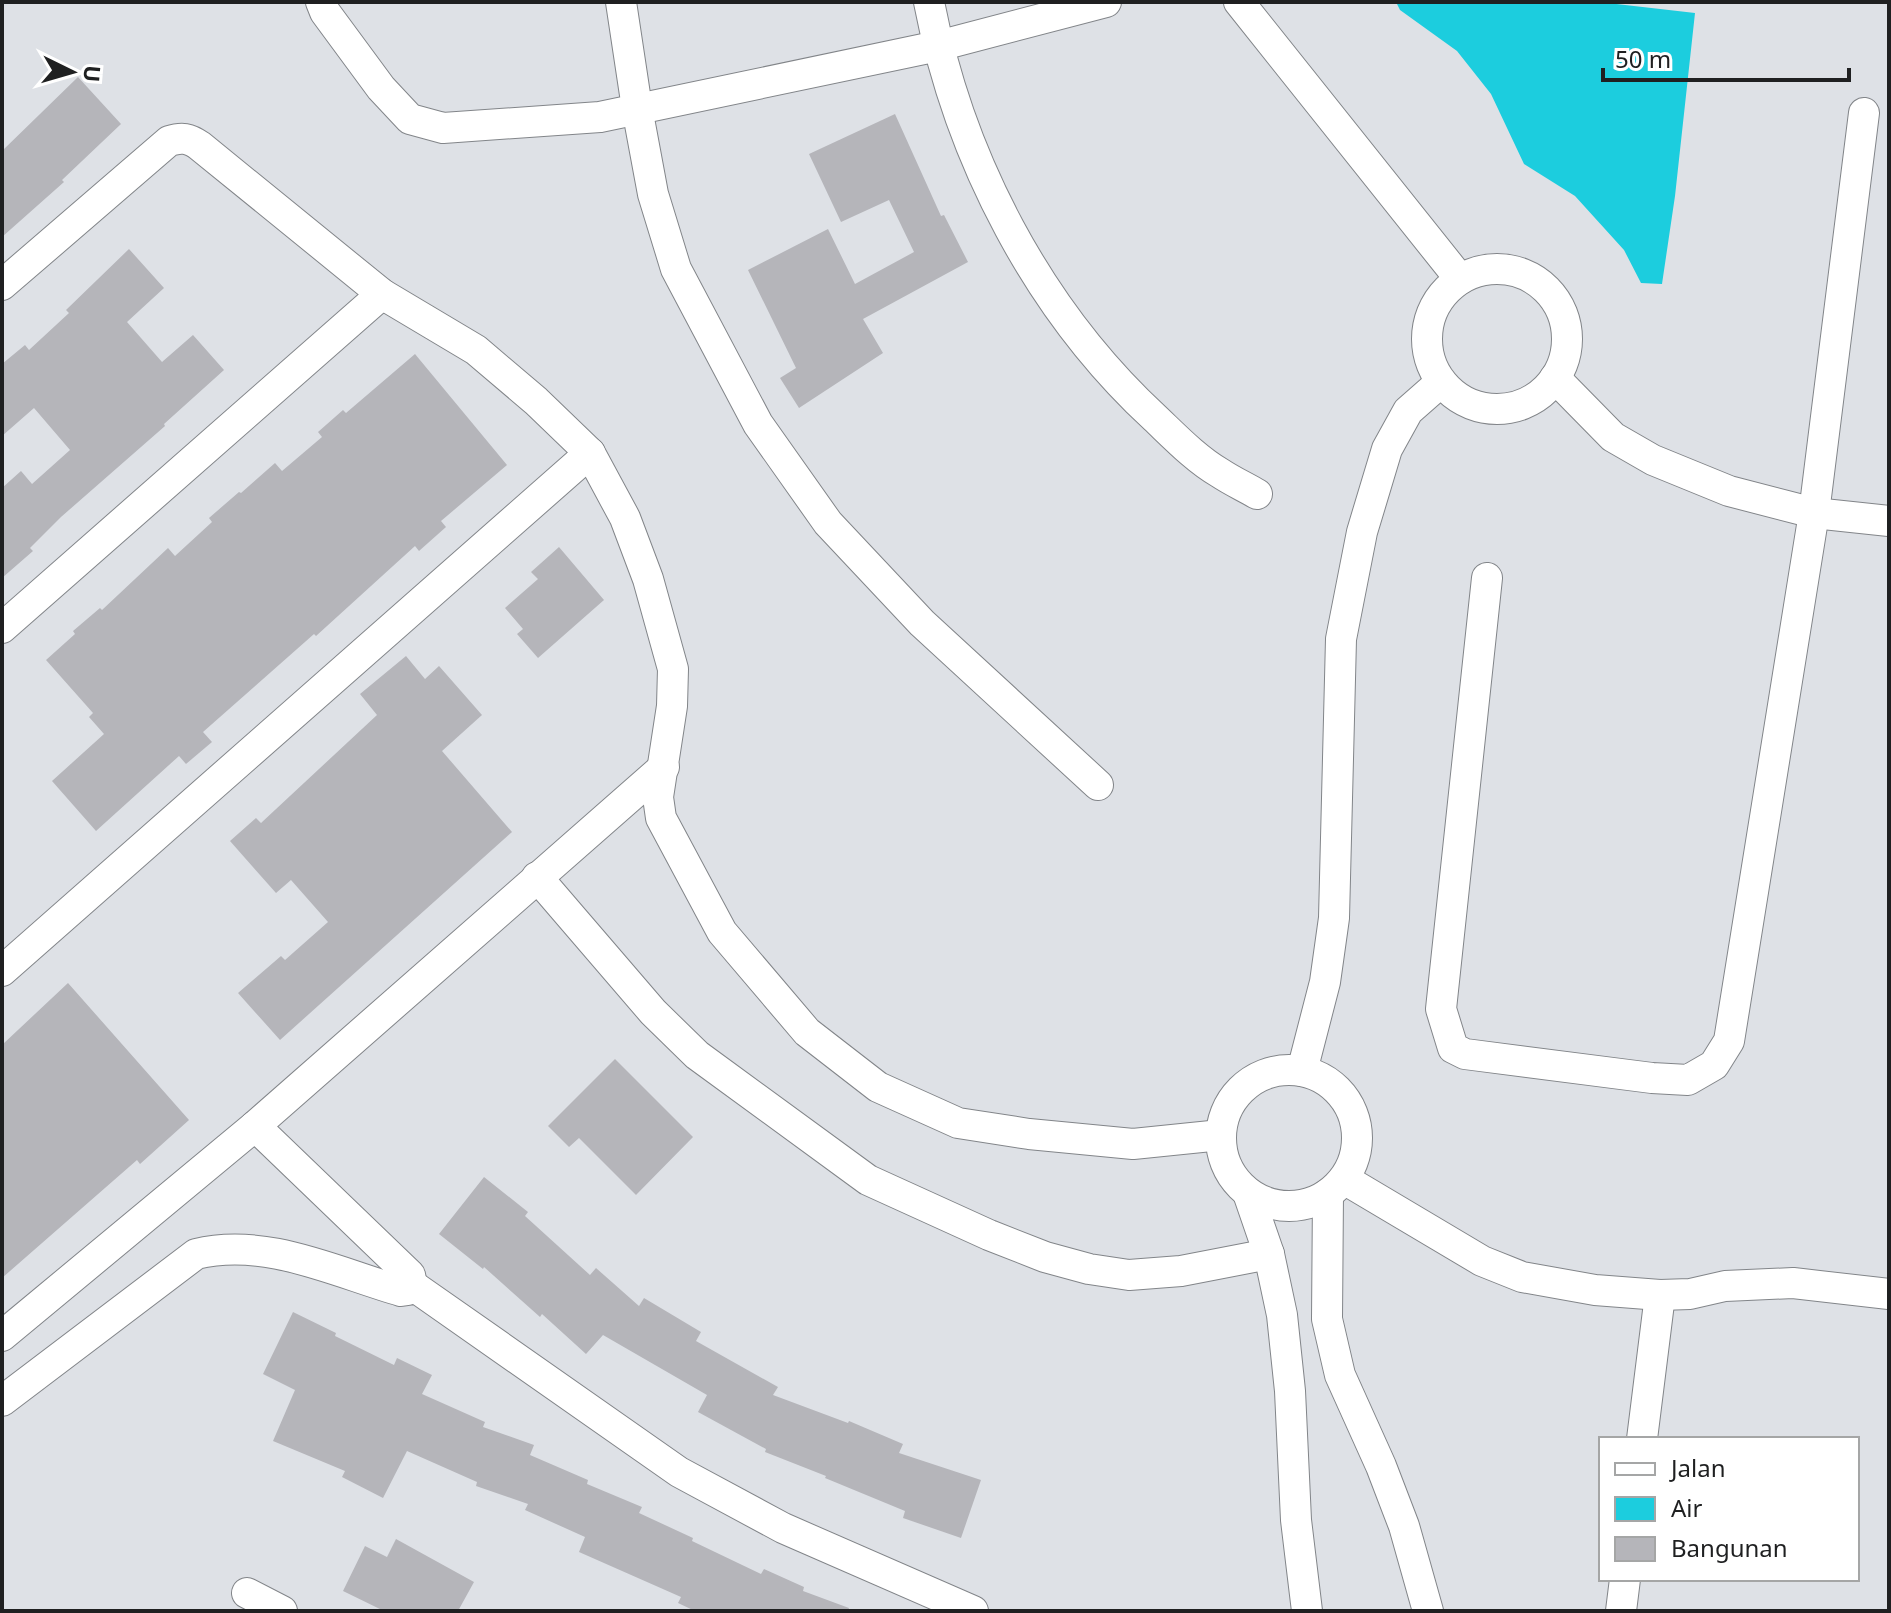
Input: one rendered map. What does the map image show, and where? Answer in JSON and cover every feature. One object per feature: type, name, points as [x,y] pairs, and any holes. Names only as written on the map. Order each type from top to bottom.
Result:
[{"type":"street","points":[[321,2],[325,12],[381,88],[410,119],[443,128],[600,117],[938,46],[1106,2]]},
{"type":"street","points":[[621,2],[653,194],[676,269],[758,424],[828,523],[849,546],[922,623],[1098,785]]},
{"type":"street","points":[[929,2],[938,46],[971,147],[1011,234],[1078,337],[1129,395],[1180,442],[1218,473],[1257,494]]},
{"type":"street","points":[[1239,2],[1460,279]]},
{"type":"street","points":[[1487,578],[1441,1009],[1445,1030],[1453,1048],[1465,1054],[1688,1080],[1714,1065],[1729,1041],[1814,513],[1864,113]]},
{"type":"street","points":[[2,285],[169,141],[180,138],[200,146],[382,294],[476,350],[590,453],[625,518],[648,579],[673,669],[672,706],[658,797],[661,818],[722,932],[807,1032],[878,1087],[958,1123],[1029,1134],[1133,1144],[1221,1135]]},
{"type":"street","points":[[1506,269],[1529,276],[1548,290],[1561,310],[1567,334],[1565,358],[1555,378],[1540,395],[1521,405],[1499,410],[1477,407],[1457,397],[1441,382],[1431,363],[1427,340],[1430,316],[1442,295],[1460,279],[1482,270],[1506,269]]},
{"type":"street","points":[[2,628],[382,294]]},
{"type":"street","points":[[1555,378],[1613,437],[1653,460],[1729,491],[1814,513],[1889,521]]},
{"type":"street","points":[[1302,1071],[1325,982],[1334,918],[1341,639],[1362,532],[1387,449],[1408,411],[1441,382]]},
{"type":"street","points":[[2,971],[590,453]]},
{"type":"street","points":[[2,1336],[255,1126],[664,767]]},
{"type":"street","points":[[537,877],[653,1012],[697,1055],[868,1180],[989,1235],[1045,1257],[1089,1269],[1129,1275],[1181,1271],[1269,1254]]},
{"type":"street","points":[[1279,1070],[1302,1071],[1323,1079],[1341,1094],[1353,1114],[1358,1137],[1354,1160],[1336,1186],[1310,1204],[1288,1207],[1267,1203],[1248,1193],[1233,1178],[1224,1158],[1221,1135],[1226,1112],[1238,1092],[1257,1078],[1279,1070]]},
{"type":"street","points":[[255,1126],[410,1275],[412,1285],[679,1472],[783,1528],[973,1611]]},
{"type":"street","points":[[1336,1186],[1461,1250],[1522,1277],[1595,1290],[1660,1295],[1690,1294],[1725,1286],[1793,1283],[1889,1294]]},
{"type":"street","points":[[1336,1186],[1327,1319],[1340,1375],[1404,1526],[1428,1611]]},
{"type":"street","points":[[1248,1193],[1269,1254],[1282,1315],[1296,1520],[1307,1611]]},
{"type":"street","points":[[2,1401],[196,1254],[213,1250],[260,1249],[401,1291],[408,1290],[412,1285]]},
{"type":"street","points":[[1642,1437],[1660,1295]]},
{"type":"street","points":[[1621,1611],[1625,1581]]},
{"type":"street","points":[[247,1593],[282,1611]]},
{"type":"water","points":[[1396,2],[1599,2],[1695,13],[1662,284],[1641,283],[1624,250],[1575,196],[1524,164],[1491,94],[1457,51],[1400,10]]},
{"type":"building","points":[[78,77],[121,124],[62,180],[64,182],[2,237],[2,151]]},
{"type":"building","points":[[895,114],[941,216],[944,215],[968,262],[863,319],[883,353],[799,408],[780,378],[796,368],[748,270],[828,229],[855,284],[914,252],[889,200],[841,222],[809,154]]},
{"type":"building","points":[[129,249],[164,288],[127,322],[162,362],[193,335],[224,370],[61,517],[30,548],[33,551],[2,578],[2,488],[21,471],[32,484],[70,450],[34,408],[2,436],[2,364],[25,345],[29,350]]},
{"type":"building","points":[[415,354],[507,465],[441,521],[446,527],[419,551],[415,546],[203,732],[212,742],[186,764],[179,756],[96,831],[52,781],[104,734],[89,717],[93,713],[46,660],[75,634],[73,631],[100,608],[102,610],[168,548],[175,556],[212,522],[209,518],[239,492],[275,463],[282,471],[322,437],[318,432],[343,410],[346,413]]},
{"type":"building","points":[[559,547],[604,600],[538,658],[517,634],[523,629],[505,608],[538,579],[531,572]]},
{"type":"building","points":[[406,656],[425,679],[439,666],[482,715],[442,751],[512,832],[280,1040],[238,993],[281,956],[285,960],[328,922],[291,880],[276,893],[230,841],[256,818],[261,823],[377,715],[360,694]]},
{"type":"building","points":[[68,983],[189,1120],[140,1164],[137,1160],[2,1278],[2,1045]]},
{"type":"building","points":[[615,1059],[693,1137],[636,1195],[579,1138],[569,1147],[548,1126]]},
{"type":"building","points":[[484,1177],[528,1212],[525,1216],[590,1275],[596,1268],[639,1306],[644,1298],[701,1332],[696,1341],[778,1387],[773,1395],[849,1421],[903,1444],[899,1453],[981,1480],[961,1538],[903,1518],[905,1511],[765,1452],[766,1449],[698,1412],[707,1395],[603,1335],[586,1354],[542,1314],[540,1317],[484,1267],[439,1234]]},
{"type":"building","points":[[293,1312],[394,1365],[397,1358],[432,1375],[422,1394],[485,1422],[483,1427],[534,1445],[530,1455],[642,1507],[639,1513],[693,1538],[692,1541],[761,1574],[764,1569],[804,1587],[803,1591],[849,1608],[848,1611],[695,1611],[678,1603],[681,1597],[579,1552],[585,1537],[525,1510],[528,1504],[476,1486],[477,1482],[407,1451],[383,1498],[342,1477],[345,1471],[273,1441],[295,1390],[263,1374]]},
{"type":"building","points":[[396,1539],[474,1582],[458,1611],[384,1611],[343,1591],[365,1546],[387,1557]]}]
